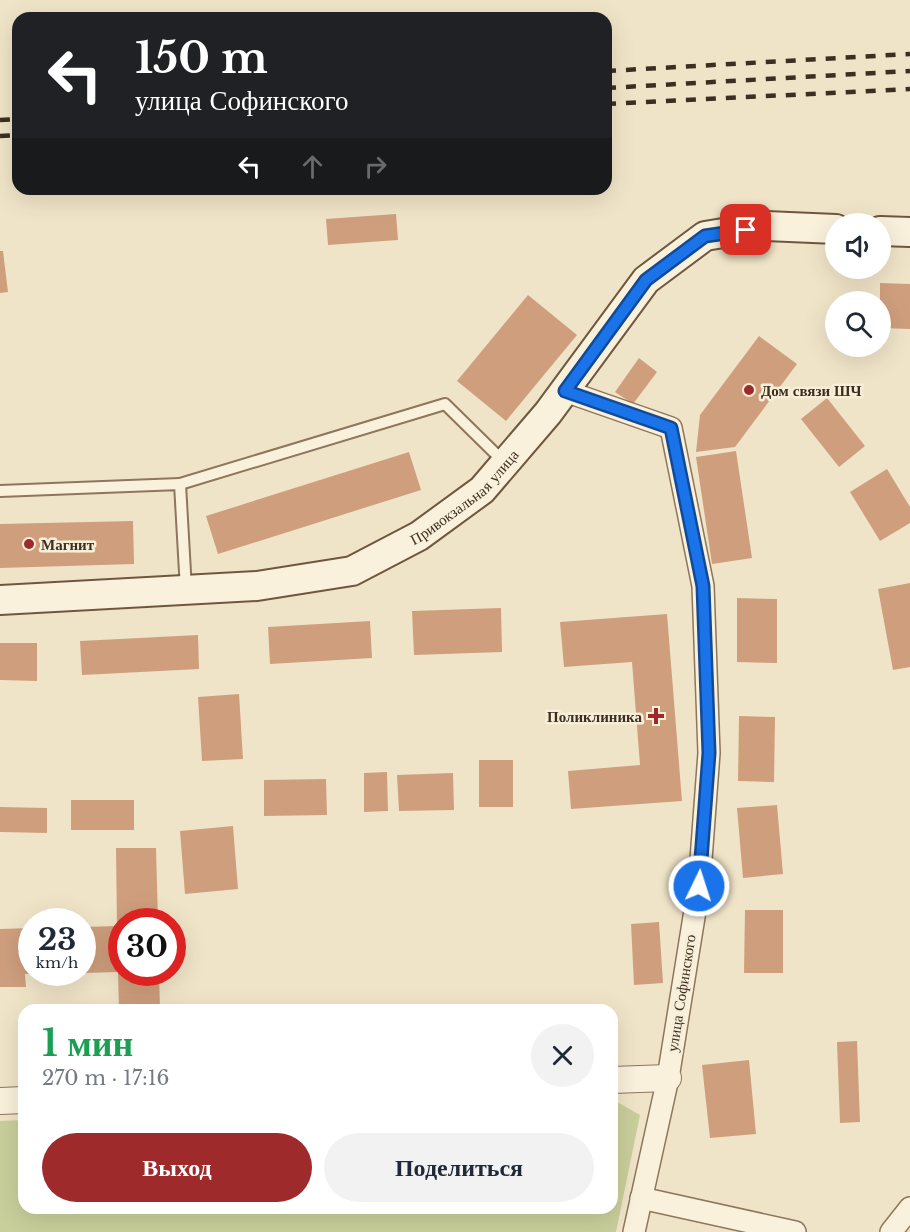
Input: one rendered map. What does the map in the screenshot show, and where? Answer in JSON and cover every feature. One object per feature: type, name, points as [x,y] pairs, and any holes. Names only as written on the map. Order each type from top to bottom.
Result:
[{"type":"main road","name":"Привокзальная улица","points":[[0,600],[257,586],[352,571],[419,536],[482,490],[565,391],[646,280],[705,236],[766,226],[825,229]]},
{"type":"main road","points":[[891,231],[910,232]]},
{"type":"street","name":"улица Софинского","points":[[565,391],[671,428],[703,586],[709,753],[699,886],[668,1078]]},
{"type":"street","points":[[618,1080],[668,1078],[634,1232]]},
{"type":"street","points":[[0,1101],[18,1100]]},
{"type":"street","points":[[641,1198],[795,1232]]},
{"type":"street","points":[[891,1232],[910,1208]]},
{"type":"lane","points":[[0,491],[180,484],[445,404],[505,463]]},
{"type":"lane","points":[[180,484],[186,590]]},
{"type":"green space","points":[[618,1102],[640,1115],[616,1232],[0,1232],[0,1121],[18,1120],[18,1214],[618,1214]]},
{"type":"building","points":[[396,214],[398,240],[328,245],[326,219]]},
{"type":"building","points":[[0,251],[3,251],[8,292],[0,293]]},
{"type":"building","points":[[880,283],[910,284],[910,329],[891,328],[891,291],[880,291]]},
{"type":"building","points":[[528,295],[577,335],[506,421],[457,381]]},
{"type":"building","name":"Дом связи ШЧ","points":[[759,336],[797,364],[735,447],[696,452],[700,415]]},
{"type":"building","points":[[639,358],[657,372],[633,404],[615,392]]},
{"type":"building","points":[[827,398],[865,446],[839,467],[801,419]]},
{"type":"building","points":[[736,451],[752,558],[712,564],[696,457]]},
{"type":"building","points":[[409,452],[421,490],[218,554],[206,516]]},
{"type":"building","points":[[887,469],[910,507],[910,523],[880,541],[850,492]]},
{"type":"building","points":[[133,521],[134,564],[0,568],[0,524]]},
{"type":"building","points":[[910,583],[910,667],[893,670],[878,589]]},
{"type":"building","points":[[737,598],[777,599],[777,663],[737,662]]},
{"type":"building","points":[[501,608],[502,652],[414,655],[412,611]]},
{"type":"building","name":"Поликлиника","points":[[667,614],[682,801],[571,809],[568,771],[640,765],[632,662],[564,667],[560,622]]},
{"type":"building","points":[[370,621],[372,658],[270,664],[268,627]]},
{"type":"building","points":[[198,635],[199,669],[82,675],[80,641]]},
{"type":"building","points":[[0,643],[37,643],[37,681],[0,680]]},
{"type":"building","points":[[239,694],[243,759],[202,761],[198,697]]},
{"type":"building","points":[[739,716],[775,717],[774,782],[738,781]]},
{"type":"building","points":[[479,760],[513,760],[513,807],[479,807]]},
{"type":"building","points":[[387,772],[388,811],[364,812],[364,773]]},
{"type":"building","points":[[453,773],[454,810],[399,811],[397,775]]},
{"type":"building","points":[[326,779],[327,815],[264,816],[264,780]]},
{"type":"building","points":[[71,800],[134,800],[134,830],[71,830]]},
{"type":"building","points":[[777,805],[783,874],[743,878],[737,808]]},
{"type":"building","points":[[0,807],[47,808],[47,833],[0,832]]},
{"type":"building","points":[[233,826],[238,889],[185,894],[180,831]]},
{"type":"building","points":[[116,848],[156,848],[158,908],[117,908]]},
{"type":"building","points":[[745,910],[783,910],[783,973],[744,973]]},
{"type":"building","points":[[659,922],[663,983],[634,985],[631,924]]},
{"type":"building","points":[[108,926],[108,972],[96,973],[96,927]]},
{"type":"building","points":[[18,928],[18,986],[26,987],[0,987],[0,929]]},
{"type":"building","points":[[118,986],[159,986],[160,1004],[119,1004]]},
{"type":"building","points":[[857,1041],[860,1122],[840,1123],[837,1042]]},
{"type":"building","points":[[749,1060],[756,1134],[710,1138],[702,1065]]},
{"type":"railway","points":[[612,71],[910,54]]},
{"type":"railway","points":[[612,88],[910,71]]},
{"type":"railway","points":[[612,104],[910,89]]},
{"type":"railway","points":[[0,120],[12,119]]},
{"type":"railway","points":[[0,136],[12,135]]},
{"type":"place","name":"Дом связи ШЧ","points":[[749,390]]},
{"type":"place","name":"Магнит","points":[[29,544]]},
{"type":"place","name":"Поликлиника","points":[[656,716]]},
{"type":"route","points":[[699,886],[709,753],[703,586],[671,428],[565,391],[646,280],[705,236],[746,230]]}]
